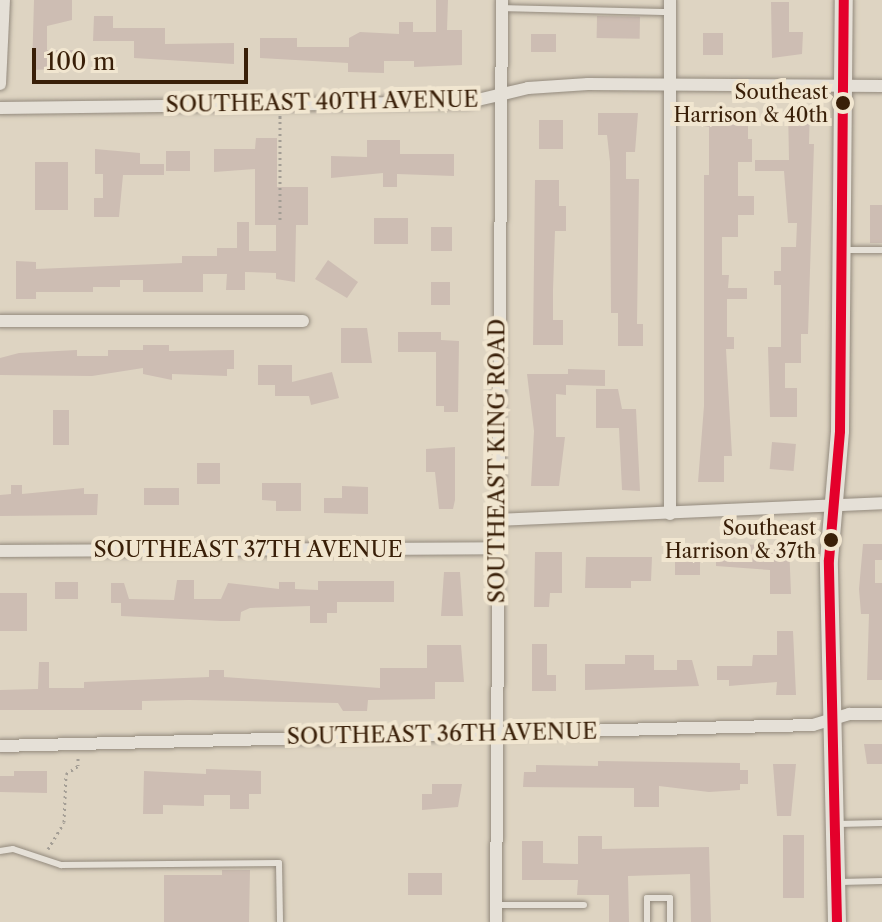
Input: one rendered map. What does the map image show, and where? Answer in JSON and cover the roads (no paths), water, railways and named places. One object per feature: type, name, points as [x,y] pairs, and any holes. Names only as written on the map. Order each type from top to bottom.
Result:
[{"type":"main road","points":[[837,922],[829,560],[840,431],[844,0]]},
{"type":"street","points":[[0,84],[4,0]]},
{"type":"street","name":"SOUTHEAST KING ROAD","points":[[496,922],[496,520],[502,4]]},
{"type":"street","points":[[670,6],[670,514]]},
{"type":"street","name":"SOUTHEAST 40TH AVENUE","points":[[0,108],[469,102],[564,85],[882,86]]},
{"type":"street","points":[[0,321],[303,321]]},
{"type":"street","points":[[496,520],[882,503]]},
{"type":"street","name":"SOUTHEAST 37TH AVENUE","points":[[0,551],[496,548]]},
{"type":"street","name":"SOUTHEAST 36TH AVENUE","points":[[0,746],[813,725],[882,714]]},
{"type":"lane","points":[[502,4],[670,6]]},
{"type":"lane","points":[[840,250],[882,250]]},
{"type":"lane","points":[[835,824],[882,823]]},
{"type":"lane","points":[[0,851],[13,849],[61,865],[279,863],[280,922]]},
{"type":"lane","points":[[836,882],[882,881]]},
{"type":"lane","points":[[647,922],[647,898],[670,898],[670,922]]},
{"type":"lane","points":[[496,905],[584,905]]},
{"type":"place","name":"Southeast Harrison & 40th","points":[[843,103]]},
{"type":"place","name":"Southeast Harrison & 37th","points":[[831,540]]}]
